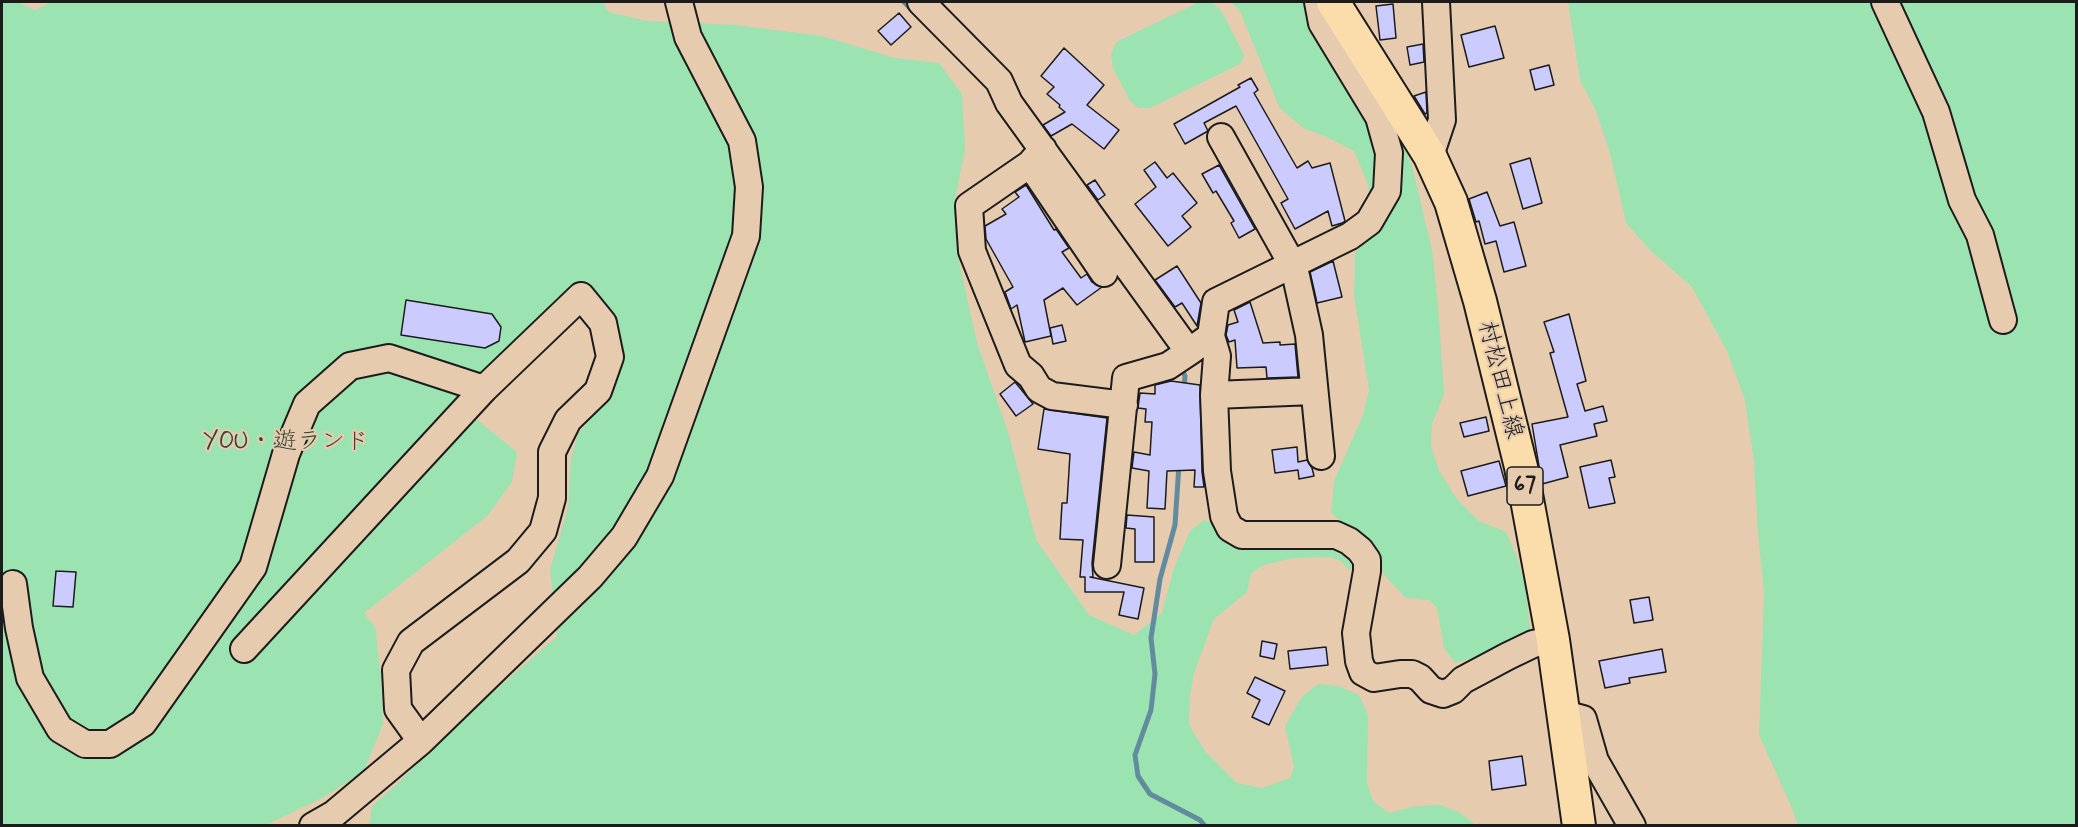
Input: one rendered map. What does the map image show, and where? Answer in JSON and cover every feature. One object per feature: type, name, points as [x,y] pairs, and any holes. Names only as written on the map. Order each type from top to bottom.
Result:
[{"type":"main road","name":"村松田上線","points":[[1333,2],[1430,156],[1451,202],[1480,301],[1521,467],[1553,640],[1579,825]]},
{"type":"street","points":[[313,825],[334,814],[421,741],[590,578],[624,537],[660,476],[746,236],[749,187],[742,141],[688,37],[679,2]]},
{"type":"street","points":[[921,2],[999,81],[1036,157],[1104,273]]},
{"type":"street","points":[[1318,2],[1322,22],[1379,117],[1389,153],[1386,191],[1369,222],[1350,236],[1216,302],[1211,336],[1217,356],[1214,395],[1216,471],[1224,516],[1230,528],[1242,535],[1336,536],[1349,540],[1360,550],[1367,560],[1367,571],[1356,633],[1359,661],[1363,672],[1374,678],[1412,674],[1420,678],[1431,690],[1443,694],[1453,690],[1463,680],[1508,656],[1533,644],[1553,640]]},
{"type":"street","points":[[1430,156],[1442,120],[1436,2]]},
{"type":"street","points":[[1885,2],[1936,112],[1962,200],[1980,236],[2003,320]]},
{"type":"street","points":[[1221,137],[1292,264],[1309,335],[1321,456]]},
{"type":"street","points":[[1036,157],[1189,352]]},
{"type":"street","points":[[1036,157],[969,206],[972,251],[1018,365],[1031,376],[1039,389],[1052,396],[1124,405]]},
{"type":"street","points":[[244,649],[484,389],[581,296],[603,322],[610,357],[598,391],[567,420],[552,452],[552,498],[543,531],[518,561],[411,642],[396,670],[398,709],[421,741]]},
{"type":"street","points":[[1107,565],[1126,378],[1168,366],[1211,336]]},
{"type":"street","points":[[13,584],[19,628],[30,678],[60,729],[85,744],[110,744],[143,723],[253,567],[286,454],[307,404],[350,366],[389,358],[484,389]]},
{"type":"street","points":[[1214,395],[1314,391]]},
{"type":"street","points":[[1564,714],[1583,719],[1594,761],[1632,825]]},
{"type":"green space","name":"YOU・遊ランド","points":[[2,2],[17,2],[35,10],[51,2],[602,2],[609,12],[647,21],[736,25],[822,36],[895,58],[939,63],[962,94],[965,149],[955,200],[957,252],[977,343],[1009,435],[1036,540],[1089,615],[1134,635],[1162,613],[1174,568],[1190,531],[1204,520],[1216,525],[1334,541],[1357,565],[1350,570],[1341,561],[1331,557],[1293,558],[1264,565],[1251,573],[1247,592],[1214,619],[1194,673],[1190,695],[1189,725],[1205,751],[1237,783],[1262,788],[1290,778],[1294,768],[1285,726],[1301,698],[1318,684],[1338,686],[1359,695],[1368,715],[1367,783],[1373,801],[1389,813],[1416,806],[1440,805],[1459,812],[1476,825],[369,825],[372,806],[448,732],[557,636],[550,569],[568,508],[571,458],[578,434],[608,398],[625,354],[610,357],[581,296],[465,410],[517,452],[512,482],[487,516],[364,613],[375,627],[381,677],[383,724],[364,771],[324,797],[266,825],[2,826]]},
{"type":"green space","points":[[1199,2],[1213,3],[1221,10],[1244,55],[1240,64],[1150,108],[1139,108],[1130,101],[1113,68],[1111,54],[1116,42]]},
{"type":"green space","points":[[1231,2],[1307,2],[1361,104],[1402,142],[1412,166],[1432,250],[1438,305],[1444,394],[1432,424],[1431,446],[1439,471],[1457,499],[1479,521],[1506,532],[1517,557],[1525,585],[1530,628],[1509,648],[1455,663],[1444,648],[1437,608],[1429,600],[1406,598],[1385,576],[1372,546],[1331,513],[1334,481],[1363,415],[1369,390],[1354,295],[1355,253],[1377,225],[1367,182],[1354,151],[1303,128],[1279,107],[1240,11]]},
{"type":"green space","points":[[1568,2],[2076,2],[2076,825],[1798,825],[1759,735],[1764,593],[1754,462],[1745,400],[1727,351],[1692,287],[1650,250],[1626,223],[1610,153],[1596,111],[1580,80]]},
{"type":"building","points":[[1393,4],[1396,38],[1380,40],[1376,6]]},
{"type":"building","points":[[899,13],[911,27],[891,45],[878,31]]},
{"type":"building","points":[[1495,26],[1504,58],[1469,67],[1461,35]]},
{"type":"building","points":[[1423,44],[1424,62],[1410,65],[1407,47]]},
{"type":"building","points":[[1064,48],[1104,85],[1087,105],[1119,130],[1104,149],[1072,124],[1051,136],[1043,125],[1065,112],[1047,94],[1054,87],[1041,76]]},
{"type":"building","points":[[1549,65],[1554,85],[1535,90],[1530,70]]},
{"type":"building","points":[[1251,78],[1258,90],[1254,93],[1297,168],[1308,161],[1312,168],[1330,163],[1345,221],[1342,223],[1332,226],[1328,211],[1295,229],[1281,203],[1288,199],[1236,106],[1204,123],[1208,131],[1185,144],[1174,124],[1240,87],[1238,85]]},
{"type":"building","points":[[1426,92],[1427,113],[1425,114],[1414,96]]},
{"type":"building","points":[[1530,158],[1542,203],[1523,209],[1510,164]]},
{"type":"building","points":[[1155,162],[1167,178],[1173,173],[1197,203],[1182,216],[1191,227],[1168,246],[1135,204],[1156,187],[1144,170]]},
{"type":"building","points":[[1219,165],[1255,229],[1239,238],[1231,223],[1234,221],[1216,191],[1213,193],[1202,174]]},
{"type":"building","points":[[1095,180],[1105,195],[1098,200],[1087,185]]},
{"type":"building","points":[[1026,185],[1054,230],[1056,229],[1069,248],[1062,252],[1081,278],[1087,274],[1092,282],[1102,287],[1077,305],[1063,288],[1044,300],[1051,336],[1025,342],[1017,305],[1011,309],[1005,292],[1013,287],[986,239],[985,226],[1006,214],[1002,209],[1019,197],[1015,192]]},
{"type":"building","points":[[1487,192],[1500,226],[1514,222],[1526,266],[1504,272],[1496,241],[1485,244],[1479,221],[1476,222],[1469,199]]},
{"type":"building","points":[[1333,261],[1342,297],[1317,303],[1310,272]]},
{"type":"building","points":[[1177,266],[1201,303],[1197,326],[1182,303],[1175,307],[1155,280]]},
{"type":"building","points":[[406,300],[492,314],[501,327],[499,341],[485,348],[401,335]]},
{"type":"building","points":[[1250,302],[1263,343],[1295,344],[1298,377],[1267,378],[1266,367],[1237,368],[1235,340],[1229,342],[1226,335],[1228,325],[1238,322],[1234,310]]},
{"type":"building","points":[[1569,314],[1586,381],[1577,384],[1585,411],[1603,406],[1607,421],[1594,424],[1597,436],[1560,445],[1568,477],[1542,484],[1532,424],[1568,417],[1550,353],[1554,352],[1544,322]]},
{"type":"building","points":[[1062,325],[1066,341],[1053,344],[1050,328]]},
{"type":"building","points":[[1171,381],[1200,385],[1204,487],[1194,487],[1195,470],[1167,471],[1165,509],[1147,508],[1149,471],[1132,468],[1134,452],[1150,455],[1152,422],[1145,422],[1146,409],[1138,408],[1140,393],[1155,394],[1155,385]]},
{"type":"building","points":[[1015,382],[1033,404],[1016,416],[1000,394]]},
{"type":"building","points":[[1044,409],[1107,418],[1092,563],[1093,577],[1090,577],[1144,588],[1138,619],[1119,615],[1124,592],[1085,592],[1085,577],[1080,577],[1083,540],[1060,539],[1062,503],[1067,503],[1070,454],[1038,449]]},
{"type":"building","points":[[1486,417],[1489,431],[1464,437],[1460,423]]},
{"type":"building","points":[[1297,447],[1298,462],[1307,460],[1314,476],[1299,479],[1298,470],[1275,473],[1272,450]]},
{"type":"building","points":[[1611,460],[1615,477],[1609,478],[1615,503],[1589,508],[1580,467]]},
{"type":"building","points":[[1499,461],[1506,486],[1468,496],[1461,471]]},
{"type":"building","points":[[1127,515],[1154,517],[1154,562],[1135,562],[1135,529],[1126,528]]},
{"type":"building","points":[[56,571],[76,572],[73,607],[53,606]]},
{"type":"building","points":[[1649,597],[1653,620],[1634,623],[1630,600]]},
{"type":"building","points":[[1262,641],[1277,644],[1274,659],[1260,656]]},
{"type":"building","points":[[1326,647],[1328,665],[1290,669],[1288,651]]},
{"type":"building","points":[[1662,649],[1666,672],[1629,678],[1630,683],[1605,688],[1599,661]]},
{"type":"building","points":[[1255,677],[1285,691],[1269,725],[1252,717],[1260,700],[1247,693]]},
{"type":"building","points":[[1522,756],[1526,785],[1492,790],[1489,761]]},
{"type":"waterway","points":[[904,2],[915,13]]},
{"type":"waterway","points":[[1181,367],[1185,376],[1184,389]]},
{"type":"waterway","points":[[1179,464],[1175,525],[1160,579],[1151,638],[1155,674],[1151,710],[1135,755],[1138,776],[1150,794],[1200,820],[1205,826]]}]
